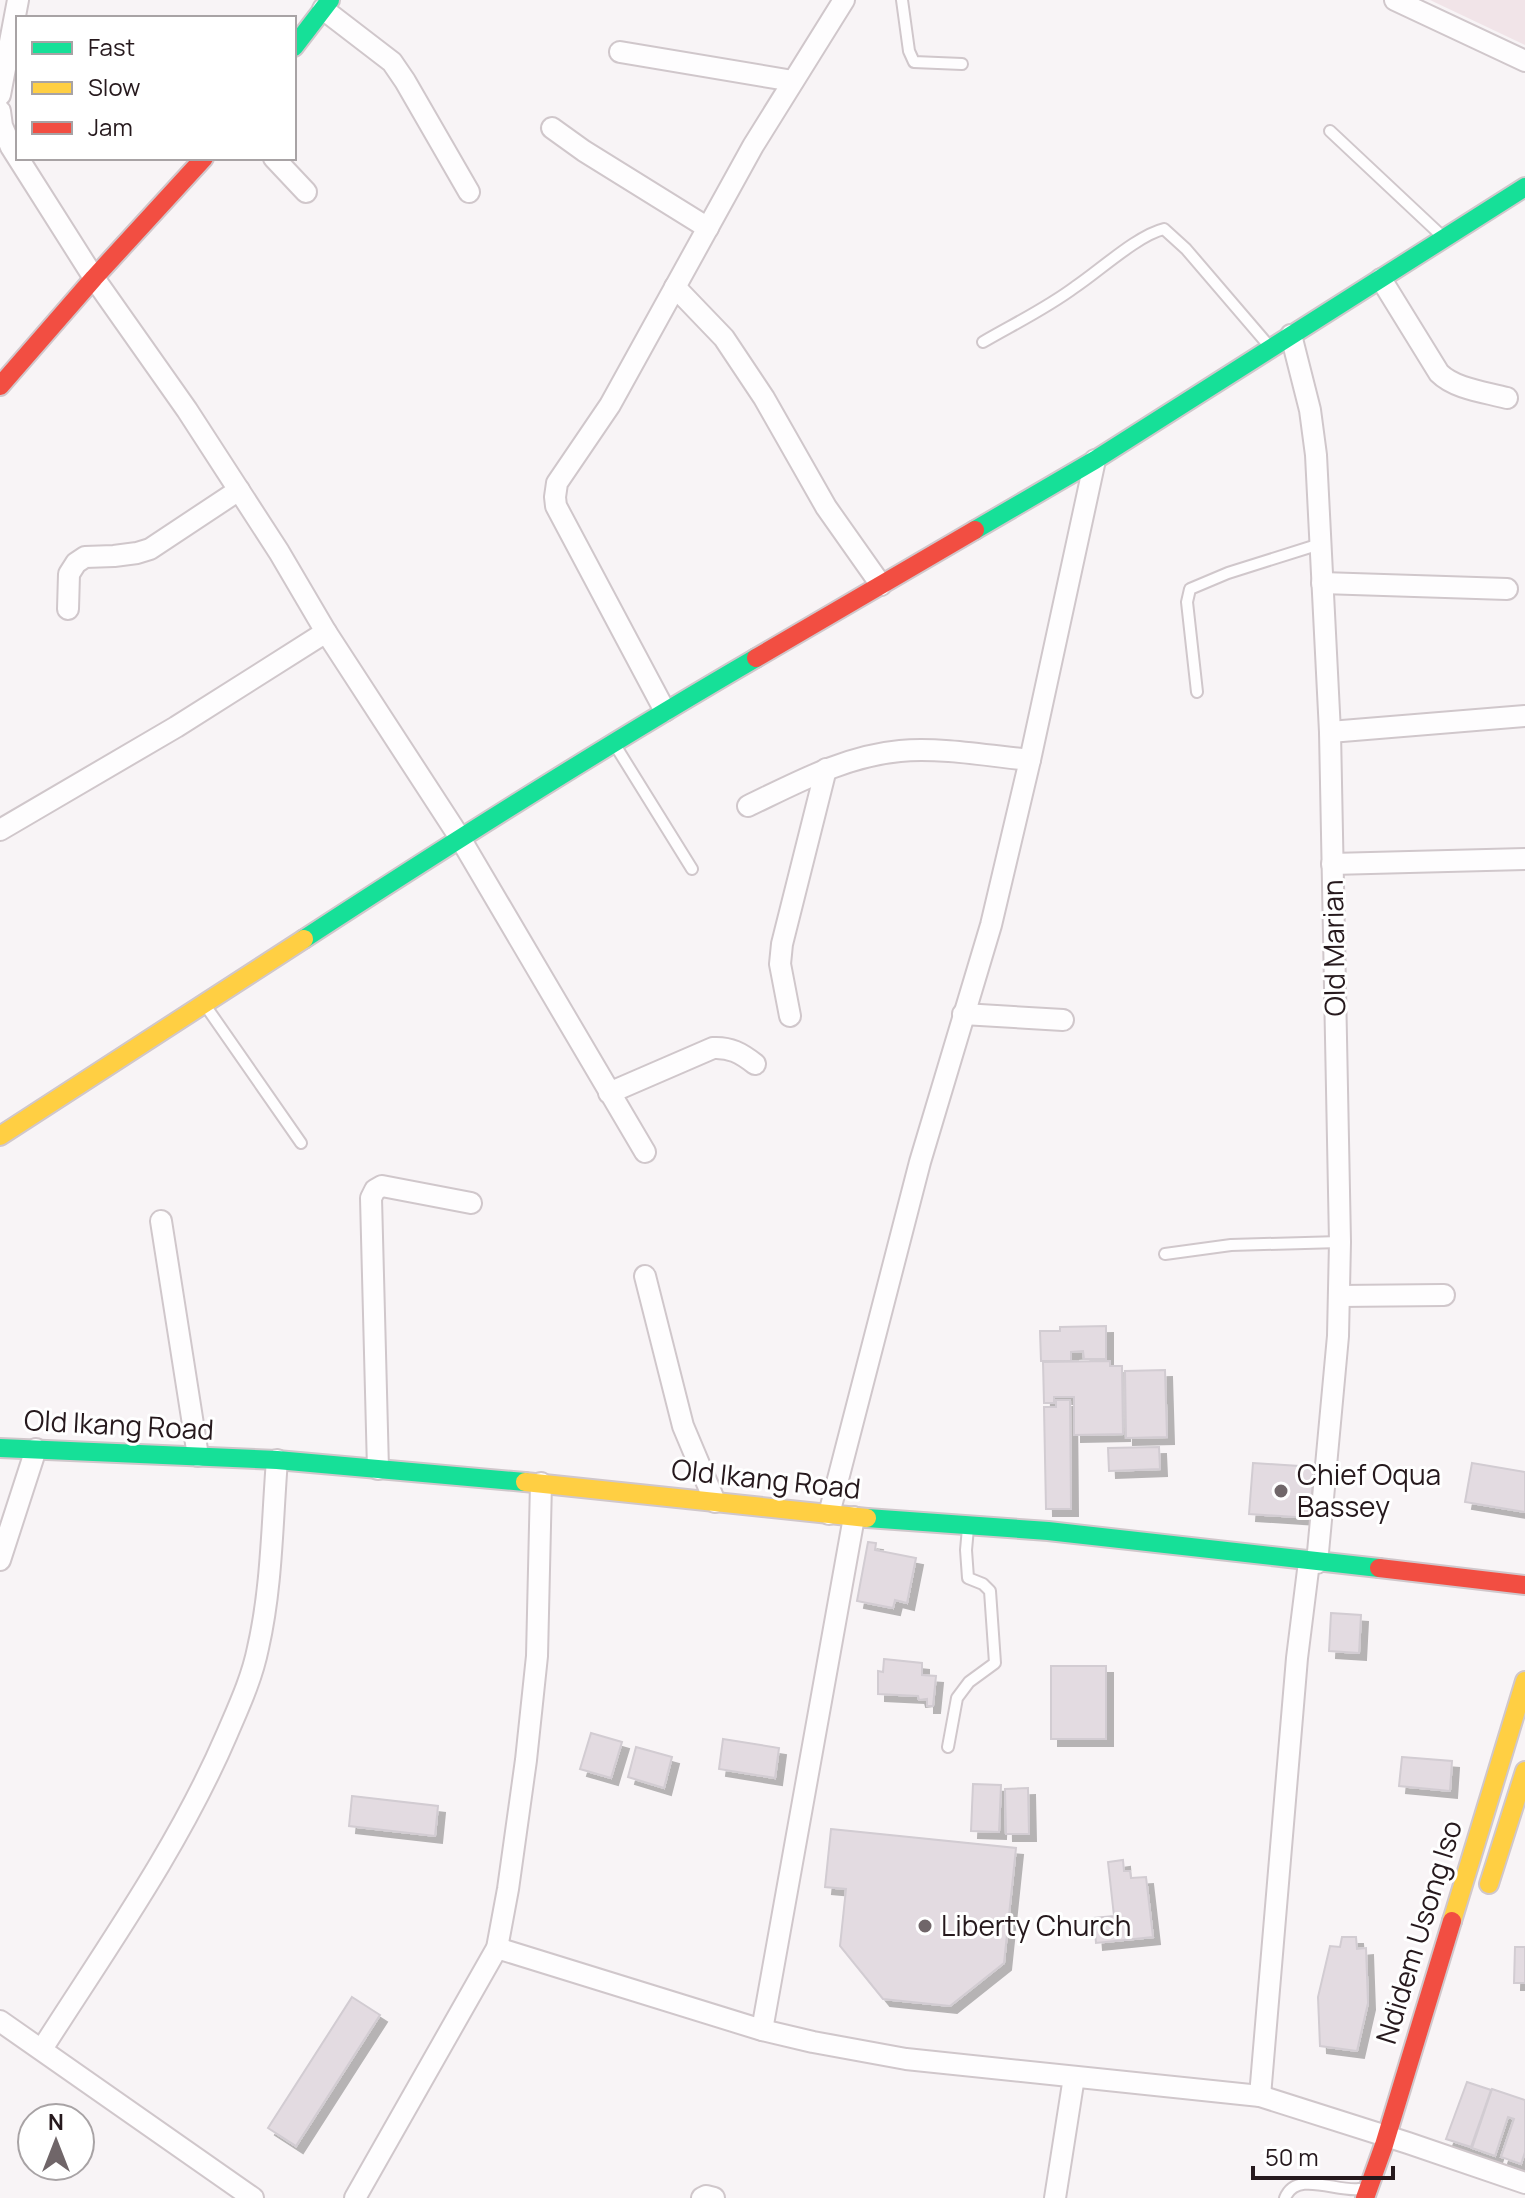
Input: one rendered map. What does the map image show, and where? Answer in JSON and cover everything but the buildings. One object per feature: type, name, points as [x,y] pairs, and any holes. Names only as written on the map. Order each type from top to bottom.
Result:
[{"type":"main road","points":[[296,44],[326,5]]},
{"type":"main road","points":[[0,386],[202,160]]},
{"type":"main road","points":[[0,1136],[460,838],[665,711],[1095,460],[1525,187]]},
{"type":"main road","name":"Old Ikang Road","points":[[0,1448],[277,1460],[541,1483],[854,1517],[1048,1531],[1525,1585]]},
{"type":"main road","name":"Ndidem Usong Iso","points":[[1367,2192],[1525,1681]]},
{"type":"main road","name":"Ndidem Usong Iso","points":[[1485,1898],[1507,1843],[1525,1773]]},
{"type":"main road","points":[[1401,2162],[1411,2135]]},
{"type":"street","points":[[0,95],[18,0]]},
{"type":"street","points":[[1395,0],[1525,61]]},
{"type":"street","points":[[665,711],[556,506],[557,483],[610,405],[753,146],[840,1]]},
{"type":"street","points":[[326,5],[392,62],[469,192]]},
{"type":"street","points":[[620,52],[793,81]]},
{"type":"street","points":[[0,111],[2,126],[16,155]]},
{"type":"street","points":[[552,128],[708,228]]},
{"type":"street","points":[[19,160],[94,278],[187,410],[460,838],[645,1152]]},
{"type":"street","points":[[276,160],[306,192]]},
{"type":"street","points":[[1381,279],[1445,379],[1507,398]]},
{"type":"street","points":[[675,287],[724,338],[764,398],[826,507],[881,585]]},
{"type":"street","name":"Old Marian","points":[[1260,2096],[1297,1658],[1313,1562],[1337,1351],[1340,1242],[1330,732],[1321,544],[1310,410],[1291,335]]},
{"type":"street","points":[[829,1514],[920,1162],[991,925],[1095,460]]},
{"type":"street","points":[[68,609],[69,574],[76,563],[85,557],[114,556],[150,549],[239,490]]},
{"type":"street","points":[[1322,583],[1507,589]]},
{"type":"street","points":[[0,830],[176,727],[326,632]]},
{"type":"street","points":[[1330,732],[1525,716]]},
{"type":"street","points":[[748,806],[826,769],[880,754],[902,751],[1030,760]]},
{"type":"street","points":[[790,1016],[780,964],[782,944],[826,769]]},
{"type":"street","points":[[1332,864],[1525,859]]},
{"type":"street","points":[[963,1014],[1063,1020]]},
{"type":"street","points":[[609,1093],[713,1048],[742,1053],[755,1064]]},
{"type":"street","points":[[378,1469],[371,1198],[375,1190],[382,1186],[471,1203]]},
{"type":"street","points":[[161,1221],[198,1456]]},
{"type":"street","points":[[645,1276],[683,1426],[715,1502]]},
{"type":"street","points":[[1339,1296],[1444,1295]]},
{"type":"street","points":[[0,1560],[36,1449]]},
{"type":"street","points":[[42,2049],[176,1837],[203,1787],[243,1695],[258,1650],[267,1601],[277,1460]]},
{"type":"street","points":[[355,2198],[497,1948],[526,1760],[537,1656],[541,1483]]},
{"type":"street","points":[[762,2030],[854,1517]]},
{"type":"street","points":[[497,1948],[762,2030],[813,2042],[906,2059],[1260,2096],[1386,2137],[1411,2135],[1525,2183]]},
{"type":"street","points":[[0,2021],[253,2198]]},
{"type":"street","points":[[1055,2198],[1074,2077]]},
{"type":"street","points":[[702,2198],[714,2198]]},
{"type":"lane","points":[[902,0],[909,51],[914,62],[962,64]]},
{"type":"lane","points":[[1330,131],[1444,239]]},
{"type":"lane","points":[[983,342],[1073,290],[1137,243],[1164,229],[1195,258],[1271,348]]},
{"type":"lane","points":[[1197,692],[1187,602],[1190,589],[1228,573],[1321,544]]},
{"type":"lane","points":[[614,743],[692,869]]},
{"type":"lane","points":[[204,1003],[301,1143]]},
{"type":"lane","points":[[1165,1254],[1231,1245],[1340,1242]]},
{"type":"lane","points":[[948,1747],[957,1698],[969,1682],[995,1663],[990,1591],[983,1584],[968,1578],[966,1550],[969,1526]]},
{"type":"lane","points":[[1285,2198],[1297,2184],[1311,2183],[1367,2192]]},
{"type":"shaded area","points":[[1430,0],[1525,0],[1525,45]]},
{"type":"traffic: fast","points":[[296,44],[330,0]]},
{"type":"traffic: fast","points":[[975,530],[1095,460],[1525,187]]},
{"type":"traffic: fast","points":[[304,939],[528,796],[756,658]]},
{"type":"traffic: fast","points":[[0,1448],[277,1460],[525,1482]]},
{"type":"traffic: fast","points":[[867,1518],[1048,1531],[1379,1568]]},
{"type":"traffic: slow","points":[[0,1136],[304,939]]},
{"type":"traffic: slow","points":[[525,1482],[867,1518]]},
{"type":"traffic: slow","points":[[1452,1921],[1525,1681]]},
{"type":"traffic: slow","points":[[1489,1884],[1525,1771]]},
{"type":"traffic: jam","points":[[0,386],[202,160]]},
{"type":"traffic: jam","points":[[756,658],[975,530]]},
{"type":"traffic: jam","points":[[1379,1568],[1525,1585]]},
{"type":"traffic: jam","points":[[1365,2198],[1452,1921]]},
{"type":"place","name":"Chief Oqua Bassey","points":[[1281,1491]]},
{"type":"place","name":"Liberty Church","points":[[925,1926]]}]
